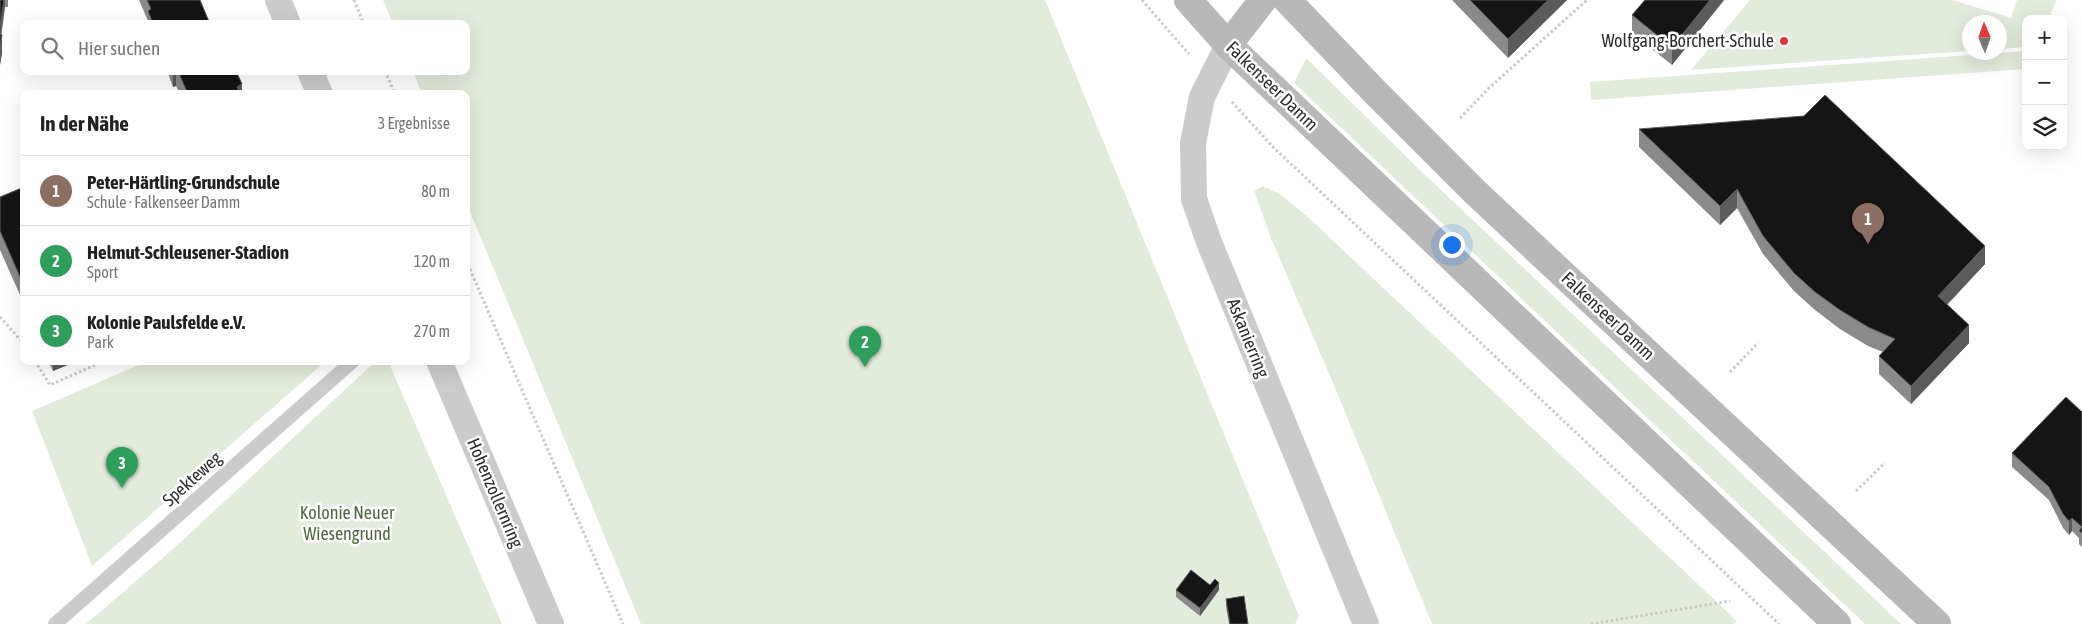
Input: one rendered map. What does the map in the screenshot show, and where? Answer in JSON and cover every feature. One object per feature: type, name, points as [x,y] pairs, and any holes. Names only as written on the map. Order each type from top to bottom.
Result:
[{"type":"main road","name":"Falkenseer Damm","points":[[1188,0],[1228,45],[1837,624]]},
{"type":"main road","points":[[1228,45],[1263,0]]},
{"type":"main road","name":"Falkenseer Damm","points":[[1287,0],[1474,191],[1936,624]]},
{"type":"street","points":[[278,0],[286,20]]},
{"type":"street","name":"Askanierring","points":[[1228,45],[1202,97],[1193,143],[1194,199],[1209,242],[1366,624]]},
{"type":"street","points":[[312,75],[318,90]]},
{"type":"street","name":"Hohenzollernring","points":[[441,365],[551,624]]},
{"type":"lane","name":"Spekteweg","points":[[55,624],[348,365]]},
{"type":"path","points":[[354,0],[362,20]]},
{"type":"path","points":[[1142,0],[1159,20]]},
{"type":"path","points":[[1460,118],[1490,88],[1587,0]]},
{"type":"path","points":[[387,75],[393,90]]},
{"type":"path","points":[[1273,147],[1779,624]]},
{"type":"path","points":[[470,269],[623,624]]},
{"type":"path","points":[[0,317],[20,340]]},
{"type":"path","points":[[1730,372],[1758,342]]},
{"type":"path","points":[[38,365],[50,385],[95,365]]},
{"type":"path","points":[[1856,491],[1885,464]]},
{"type":"path","points":[[1591,624],[1730,601]]},
{"type":"green space","points":[[383,0],[1045,0],[1299,616],[1295,624],[641,624],[470,212],[470,90],[420,90],[415,75],[470,75],[470,20],[391,20]]},
{"type":"green space","name":"Wolfgang-Borchert-Schule","points":[[1750,0],[1952,0],[2001,15],[1962,15],[1962,51],[1691,70]]},
{"type":"green space","name":"Wolfgang-Borchert-Schule","points":[[2017,0],[2056,0],[2050,15],[2022,15],[2022,47],[2007,48],[2007,17],[2011,18]]},
{"type":"green space","points":[[2022,51],[2022,69],[1591,100],[1590,82],[1962,56],[1962,60],[2007,60],[2007,52]]},
{"type":"green space","points":[[1306,58],[1424,174],[1901,624],[1865,624],[1294,83]]},
{"type":"green space","points":[[1263,186],[1281,195],[1309,218],[1737,621],[1733,624],[1432,624],[1271,238],[1254,191]]},
{"type":"green space","points":[[139,365],[321,365],[92,566],[32,411]]},
{"type":"green space","name":"Kolonie Neuer Wiesengrund","points":[[372,365],[390,365],[502,624],[86,624],[172,550]]},
{"type":"building","points":[[0,0],[4,0],[0,27]]},
{"type":"building","points":[[147,0],[200,0],[208,20],[152,20],[148,11],[151,9]]},
{"type":"building","points":[[1470,0],[1548,0],[1508,39]]},
{"type":"building","points":[[1645,0],[1710,0],[1672,47],[1632,15]]},
{"type":"building","points":[[180,75],[238,75],[242,84],[237,87],[238,90],[186,90]]},
{"type":"building","points":[[1825,95],[1985,246],[1938,296],[1969,325],[1911,386],[1879,356],[1895,339],[1868,327],[1840,310],[1815,292],[1794,273],[1763,236],[1737,189],[1720,206],[1639,129],[1804,116]]},
{"type":"building","points":[[20,189],[20,277],[0,231],[0,197]]},
{"type":"building","points":[[2066,397],[2082,412],[2082,527],[2072,518],[2069,521],[2063,514],[2049,487],[2012,453]]},
{"type":"building","points":[[1191,570],[1210,585],[1215,579],[1219,583],[1200,608],[1176,590]]},
{"type":"building","points":[[1244,596],[1248,624],[1230,624],[1226,599]]},
{"type":"place","name":"Wolfgang-Borchert-Schule","points":[[1784,41]]},
{"type":"place","name":"Peter-Härtling-Grundschule","points":[[1868,244]]},
{"type":"place","name":"Helmut-Schleusener-Stadion","points":[[865,367]]},
{"type":"place","name":"Kolonie Paulsfelde e.V.","points":[[122,488]]}]
